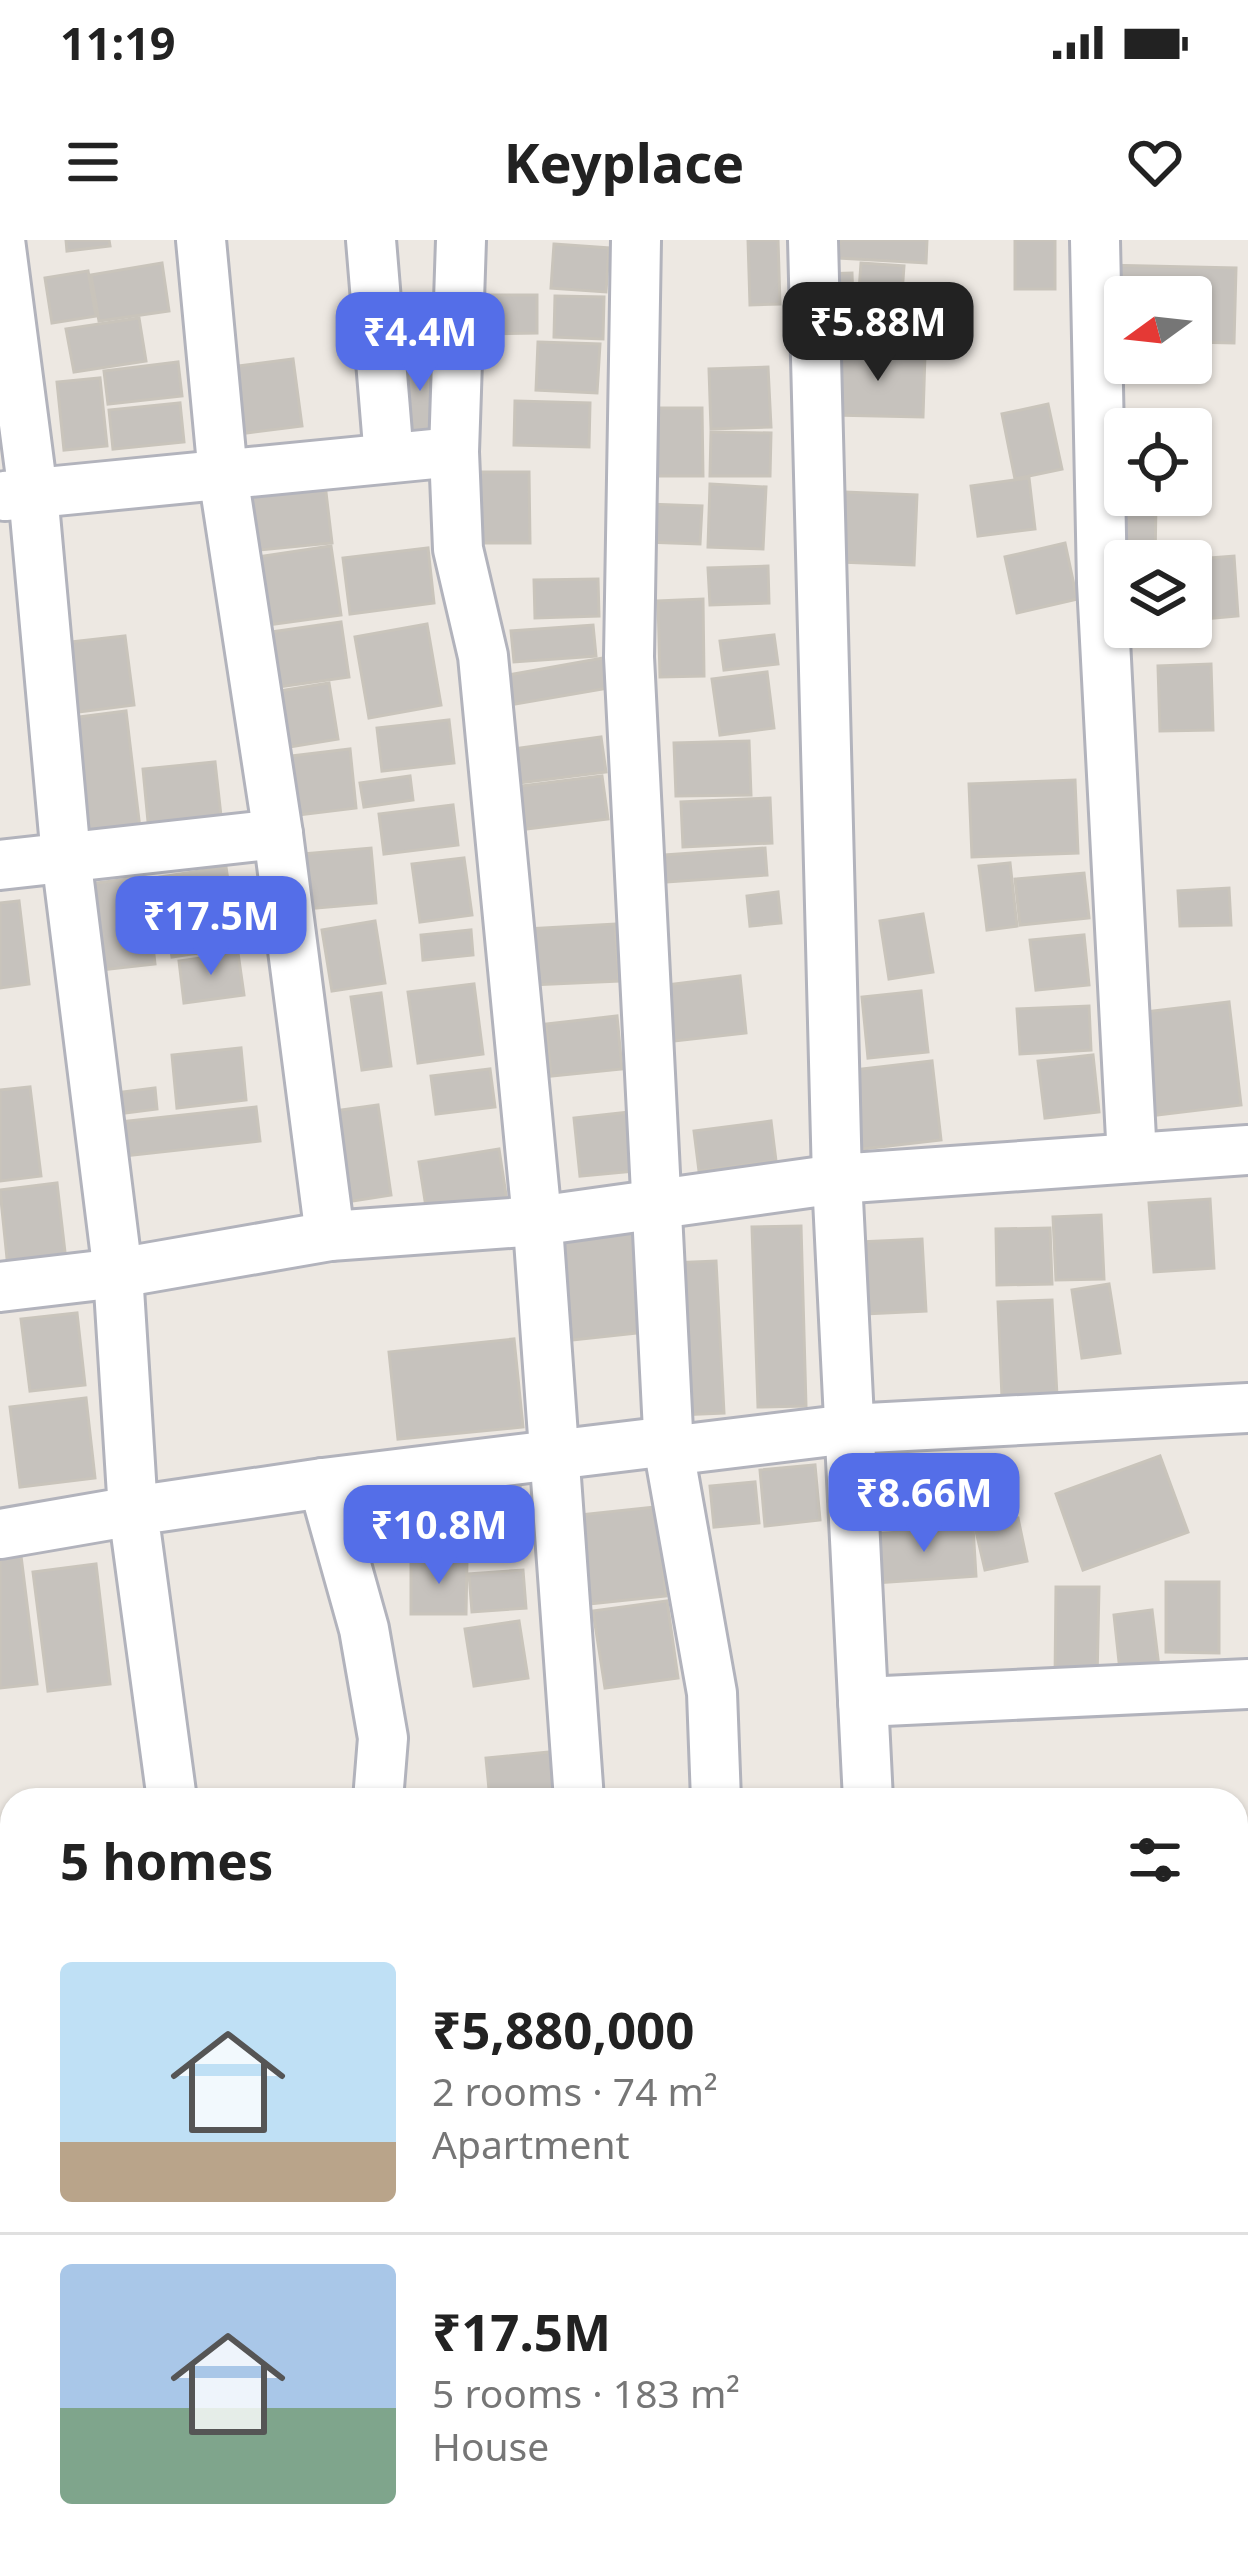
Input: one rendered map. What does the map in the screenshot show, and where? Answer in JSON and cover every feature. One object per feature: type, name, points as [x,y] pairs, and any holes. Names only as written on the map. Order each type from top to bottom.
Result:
[{"type":"street","points":[[0,240],[17,495],[118,1274],[133,1511],[170,1788]]},
{"type":"street","points":[[201,240],[223,475],[278,834],[330,1236]]},
{"type":"street","points":[[371,240],[389,458]]},
{"type":"street","points":[[461,240],[454,452],[458,548],[484,656],[537,1220],[578,1788]]},
{"type":"street","points":[[635,240],[628,657],[669,1446],[712,1693],[716,1788]]},
{"type":"street","points":[[813,240],[837,1179],[867,1788]]},
{"type":"street","points":[[1095,240],[1102,583],[1132,1158]]},
{"type":"street","points":[[17,495],[454,452]]},
{"type":"street","points":[[0,865],[278,834]]},
{"type":"street","points":[[0,1287],[118,1274],[330,1236],[537,1220],[837,1179],[1248,1150]]},
{"type":"street","points":[[0,1534],[323,1483],[554,1456],[849,1430],[1248,1408]]},
{"type":"street","points":[[323,1483],[364,1629],[382,1738],[379,1788]]},
{"type":"street","points":[[862,1702],[1248,1684]]},
{"type":"building","points":[[66,240],[109,240],[110,246],[67,251]]},
{"type":"building","points":[[748,240],[778,240],[780,304],[750,305]]},
{"type":"building","points":[[840,240],[927,240],[926,263],[839,258]]},
{"type":"building","points":[[1015,240],[1055,240],[1055,289],[1015,289]]},
{"type":"building","points":[[554,244],[609,248],[606,292],[551,288]]},
{"type":"building","points":[[162,263],[169,311],[99,321],[91,275]]},
{"type":"building","points":[[861,263],[904,266],[901,308],[858,305]]},
{"type":"building","points":[[1102,265],[1236,268],[1234,343],[1212,342],[1212,276],[1104,276],[1101,340]]},
{"type":"building","points":[[88,271],[96,316],[52,323],[45,278]]},
{"type":"building","points":[[852,273],[853,305],[823,306],[822,274]]},
{"type":"building","points":[[474,295],[537,295],[537,333],[475,334]]},
{"type":"building","points":[[555,296],[604,297],[603,339],[554,337]]},
{"type":"building","points":[[831,313],[888,315],[888,349],[831,348]]},
{"type":"building","points":[[139,318],[146,361],[74,372],[66,329]]},
{"type":"building","points":[[538,342],[600,344],[597,393],[536,390]]},
{"type":"building","points":[[403,352],[437,352],[438,436],[403,436]]},
{"type":"building","points":[[833,352],[925,354],[923,417],[832,415]]},
{"type":"building","points":[[293,359],[302,426],[239,434],[230,367]]},
{"type":"building","points":[[178,362],[182,396],[108,404],[104,371]]},
{"type":"building","points":[[768,367],[771,427],[711,429],[709,369]]},
{"type":"building","points":[[100,378],[107,446],[64,450],[57,382]]},
{"type":"building","points":[[515,401],[590,403],[589,447],[514,445]]},
{"type":"building","points":[[180,403],[184,442],[113,449],[109,410]]},
{"type":"building","points":[[1048,404],[1062,469],[1015,479],[1002,414]]},
{"type":"building","points":[[641,408],[702,408],[703,476],[642,476]]},
{"type":"building","points":[[711,432],[771,433],[770,476],[710,476]]},
{"type":"building","points":[[469,472],[529,472],[530,543],[469,543]]},
{"type":"building","points":[[1029,478],[1035,529],[978,536],[971,486]]},
{"type":"building","points":[[325,484],[332,543],[250,551],[244,492]]},
{"type":"building","points":[[710,484],[766,487],[763,549],[708,547]]},
{"type":"building","points":[[844,492],[917,495],[914,565],[840,562]]},
{"type":"building","points":[[646,504],[702,506],[700,544],[645,542]]},
{"type":"building","points":[[1111,516],[1156,516],[1155,540],[1118,540]]},
{"type":"building","points":[[1065,543],[1077,599],[1017,613],[1005,557]]},
{"type":"building","points":[[331,546],[341,615],[260,626],[250,558]]},
{"type":"building","points":[[428,548],[434,603],[350,614],[343,558]]},
{"type":"building","points":[[1234,556],[1238,616],[1212,618],[1212,558]]},
{"type":"building","points":[[768,566],[769,603],[710,605],[708,568]]},
{"type":"building","points":[[598,579],[599,616],[535,618],[534,580]]},
{"type":"building","points":[[703,599],[704,676],[660,677],[658,601]]},
{"type":"building","points":[[341,622],[349,677],[271,688],[264,633]]},
{"type":"building","points":[[427,624],[441,705],[369,718],[355,637]]},
{"type":"building","points":[[593,625],[596,656],[514,662],[511,631]]},
{"type":"building","points":[[774,635],[778,664],[724,670],[720,641]]},
{"type":"building","points":[[125,636],[134,705],[70,713],[61,643]]},
{"type":"building","points":[[603,658],[608,688],[498,707],[492,678]]},
{"type":"building","points":[[1211,664],[1213,730],[1160,731],[1158,666]]},
{"type":"building","points":[[767,672],[774,728],[720,735],[712,679]]},
{"type":"building","points":[[329,683],[338,739],[271,750],[261,694]]},
{"type":"building","points":[[126,711],[141,837],[78,844],[63,719]]},
{"type":"building","points":[[449,720],[454,763],[382,771],[377,728]]},
{"type":"building","points":[[601,737],[606,772],[518,783],[513,749]]},
{"type":"building","points":[[749,741],[751,795],[676,796],[674,743]]},
{"type":"building","points":[[350,749],[356,808],[281,817],[274,758]]},
{"type":"building","points":[[215,762],[222,825],[149,832],[143,769]]},
{"type":"building","points":[[410,776],[413,800],[364,807],[360,783]]},
{"type":"building","points":[[602,776],[608,819],[526,829],[521,786]]},
{"type":"building","points":[[1075,780],[1078,853],[972,857],[969,784]]},
{"type":"building","points":[[770,798],[772,843],[683,847],[681,802]]},
{"type":"building","points":[[453,805],[458,845],[384,854],[379,814]]},
{"type":"building","points":[[371,848],[376,903],[306,909],[301,854]]},
{"type":"building","points":[[765,848],[767,875],[653,883],[651,856]]},
{"type":"building","points":[[464,858],[472,915],[420,922],[412,864]]},
{"type":"building","points":[[1010,863],[1017,926],[987,930],[979,866]]},
{"type":"building","points":[[226,867],[238,947],[172,957],[160,877]]},
{"type":"building","points":[[1084,873],[1089,918],[1020,925],[1015,879]]},
{"type":"building","points":[[145,877],[155,964],[82,972],[72,886]]},
{"type":"building","points":[[1229,888],[1231,925],[1180,926],[1178,891]]},
{"type":"building","points":[[778,892],[781,923],[750,926],[747,896]]},
{"type":"building","points":[[19,901],[29,984],[0,988],[0,903]]},
{"type":"building","points":[[923,914],[933,972],[889,979],[880,921]]},
{"type":"building","points":[[375,921],[385,983],[332,991],[322,930]]},
{"type":"building","points":[[615,924],[619,981],[531,985],[527,929]]},
{"type":"building","points":[[471,930],[473,955],[423,960],[421,935]]},
{"type":"building","points":[[1084,935],[1089,985],[1036,990],[1030,940]]},
{"type":"building","points":[[238,953],[244,995],[184,1003],[179,961]]},
{"type":"building","points":[[740,976],[746,1033],[664,1042],[658,986]]},
{"type":"building","points":[[474,984],[483,1054],[418,1063],[408,992]]},
{"type":"building","points":[[921,991],[928,1052],[868,1058],[862,997]]},
{"type":"building","points":[[381,993],[391,1066],[362,1070],[351,997]]},
{"type":"building","points":[[1229,1002],[1241,1105],[1140,1117],[1128,1014]]},
{"type":"building","points":[[1089,1006],[1091,1050],[1020,1054],[1017,1009]]},
{"type":"building","points":[[617,1016],[622,1069],[551,1076],[546,1024]]},
{"type":"building","points":[[241,1048],[246,1100],[177,1108],[172,1055]]},
{"type":"building","points":[[1093,1055],[1099,1112],[1045,1118],[1038,1061]]},
{"type":"building","points":[[932,1061],[941,1140],[862,1149],[853,1070]]},
{"type":"building","points":[[490,1069],[495,1107],[436,1114],[431,1076]]},
{"type":"building","points":[[30,1087],[41,1176],[0,1181],[0,1090]]},
{"type":"building","points":[[155,1088],[157,1109],[109,1115],[107,1094]]},
{"type":"building","points":[[378,1105],[391,1195],[346,1202],[334,1111]]},
{"type":"building","points":[[256,1107],[260,1141],[123,1156],[119,1122]]},
{"type":"building","points":[[630,1112],[636,1171],[580,1176],[574,1118]]},
{"type":"building","points":[[771,1121],[776,1161],[699,1171],[694,1131]]},
{"type":"building","points":[[499,1149],[508,1208],[428,1220],[419,1162]]},
{"type":"building","points":[[57,1183],[66,1261],[8,1268],[0,1190]]},
{"type":"building","points":[[1210,1199],[1214,1268],[1154,1272],[1149,1203]]},
{"type":"building","points":[[1101,1215],[1104,1279],[1056,1280],[1053,1217]]},
{"type":"building","points":[[801,1226],[806,1406],[758,1407],[752,1227]]},
{"type":"building","points":[[1050,1228],[1052,1284],[997,1285],[996,1229]]},
{"type":"building","points":[[637,1232],[647,1332],[562,1341],[551,1241]]},
{"type":"building","points":[[922,1239],[926,1311],[865,1314],[860,1242]]},
{"type":"building","points":[[716,1261],[724,1413],[678,1415],[671,1263]]},
{"type":"building","points":[[1109,1284],[1120,1353],[1082,1358],[1072,1290]]},
{"type":"building","points":[[1052,1300],[1057,1396],[1002,1398],[998,1302]]},
{"type":"building","points":[[77,1313],[85,1385],[30,1391],[21,1319]]},
{"type":"building","points":[[514,1339],[523,1427],[398,1439],[389,1352]]},
{"type":"building","points":[[86,1398],[95,1478],[20,1487],[10,1407]]},
{"type":"building","points":[[1160,1456],[1188,1532],[1083,1570],[1056,1494]]},
{"type":"building","points":[[815,1465],[820,1520],[765,1526],[760,1470]]},
{"type":"building","points":[[519,1479],[527,1536],[461,1544],[454,1487]]},
{"type":"building","points":[[755,1482],[759,1523],[714,1527],[710,1486]]},
{"type":"building","points":[[656,1507],[666,1596],[588,1604],[579,1515]]},
{"type":"building","points":[[1018,1518],[1027,1561],[985,1570],[975,1527]]},
{"type":"building","points":[[973,1527],[976,1576],[876,1583],[873,1534]]},
{"type":"building","points":[[20,1548],[37,1684],[0,1688],[0,1551]]},
{"type":"building","points":[[411,1560],[467,1560],[466,1614],[411,1614]]},
{"type":"building","points":[[96,1564],[110,1684],[48,1691],[33,1572]]},
{"type":"building","points":[[523,1570],[526,1608],[472,1612],[469,1574]]},
{"type":"building","points":[[1166,1582],[1219,1582],[1219,1653],[1166,1652]]},
{"type":"building","points":[[1056,1587],[1099,1587],[1097,1681],[1055,1679]]},
{"type":"building","points":[[667,1601],[678,1678],[605,1688],[593,1611]]},
{"type":"building","points":[[1152,1610],[1159,1667],[1120,1671],[1114,1615]]},
{"type":"building","points":[[519,1621],[528,1678],[474,1686],[465,1629]]},
{"type":"building","points":[[550,1752],[554,1788],[489,1788],[486,1758]]}]
